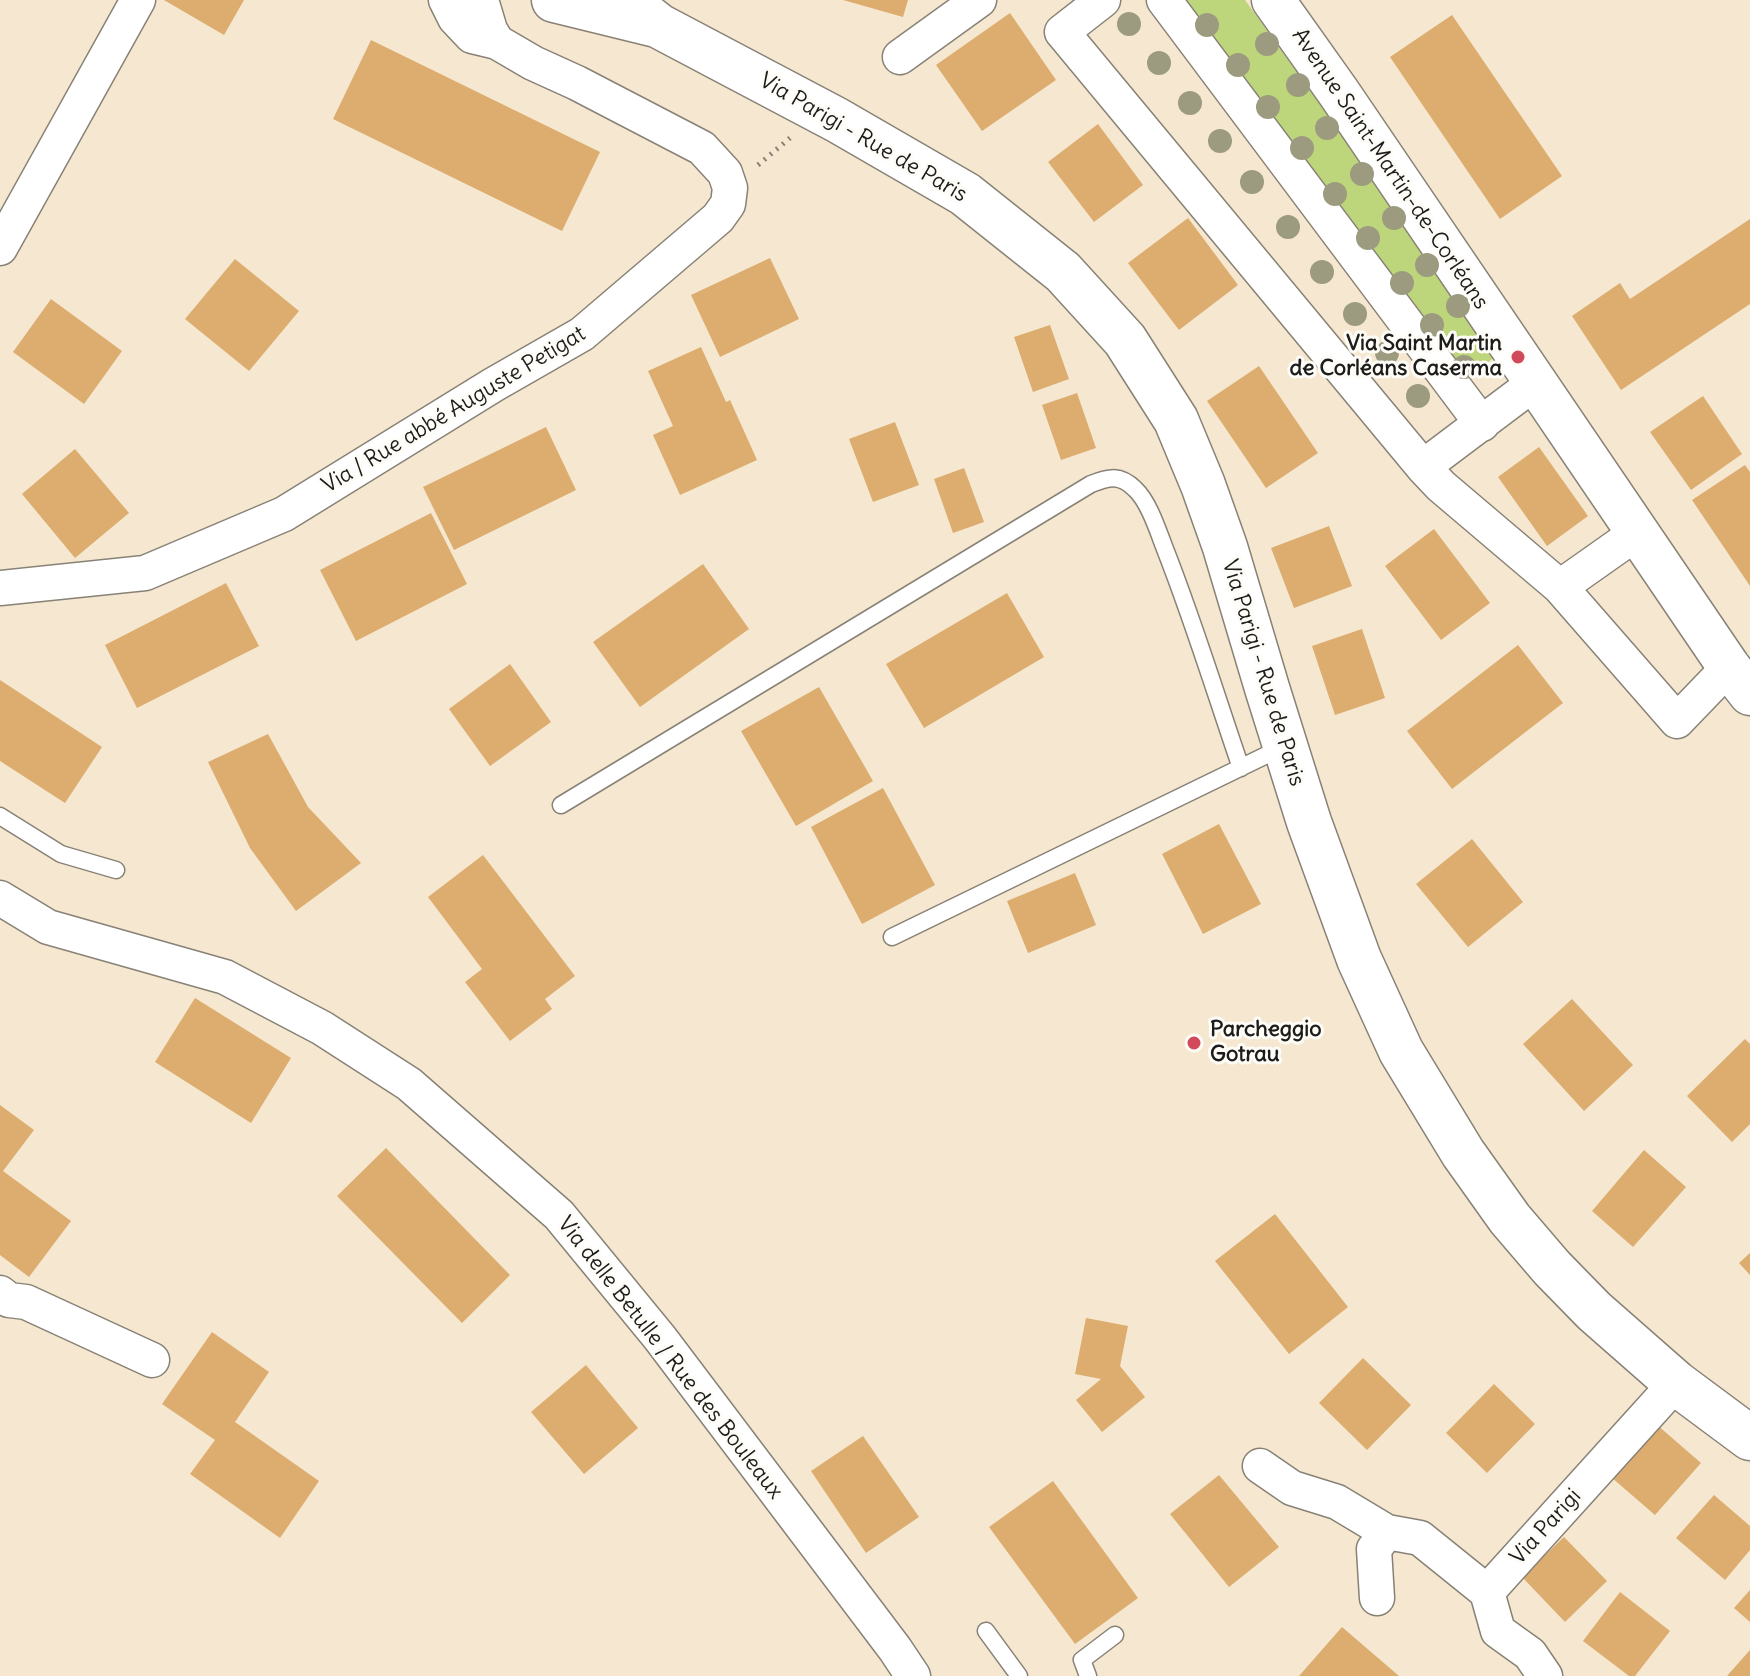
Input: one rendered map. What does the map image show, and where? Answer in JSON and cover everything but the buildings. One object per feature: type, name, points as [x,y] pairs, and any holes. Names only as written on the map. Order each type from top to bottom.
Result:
[{"type":"main road","name":"Via Parigi - Rue de Paris","points":[[554,0],[642,13],[965,194],[1063,272],[1125,340],[1176,420],[1203,485],[1309,822],[1359,959],[1401,1051],[1463,1153],[1510,1219],[1552,1268],[1594,1311],[1676,1383],[1750,1438]]},
{"type":"street","points":[[0,248],[138,0]]},
{"type":"street","name":"Via / Rue abbé Auguste Petigat","points":[[0,588],[145,573],[284,514],[582,334],[718,218],[728,204],[730,188],[725,173],[702,148],[497,42],[472,36],[455,18],[446,0]]},
{"type":"street","points":[[481,0],[497,42]]},
{"type":"street","points":[[900,57],[979,0]]},
{"type":"street","points":[[1103,0],[1062,32],[1432,477],[1560,587],[1677,721],[1740,680]]},
{"type":"street","points":[[1164,0],[1482,424]]},
{"type":"street","name":"Avenue Saint-Martin-de-Corléans","points":[[1273,0],[1740,680]]},
{"type":"street","points":[[1432,477],[1482,424],[1536,382]]},
{"type":"street","points":[[1560,587],[1638,532]]},
{"type":"street","name":"Via delle Betulle / Rue des Bouleaux","points":[[0,898],[48,927],[225,977],[322,1028],[409,1084],[559,1215],[660,1338],[913,1676]]},
{"type":"street","points":[[0,1293],[9,1300],[26,1302],[152,1360]]},
{"type":"street","name":"Via Parigi","points":[[1487,1592],[1676,1383]]},
{"type":"street","points":[[1260,1466],[1292,1488],[1337,1502],[1387,1532],[1420,1538],[1487,1592],[1498,1631],[1530,1654],[1545,1676]]},
{"type":"street","points":[[1377,1598],[1374,1549],[1387,1532]]},
{"type":"lane","points":[[561,805],[1091,484],[1107,478],[1121,478],[1137,490],[1152,515],[1241,768]]},
{"type":"lane","points":[[892,937],[1285,747]]},
{"type":"lane","points":[[0,816],[61,854],[116,870]]},
{"type":"lane","points":[[986,1631],[1019,1676]]},
{"type":"lane","points":[[1088,1676],[1082,1660],[1115,1635]]},
{"type":"green space","points":[[1177,0],[1245,0],[1500,353],[1465,380]]},
{"type":"place","name":"Via Saint Martin de Corléans Caserma","points":[[1518,357]]},
{"type":"place","name":"Parcheggio Gotrau","points":[[1194,1043]]}]
